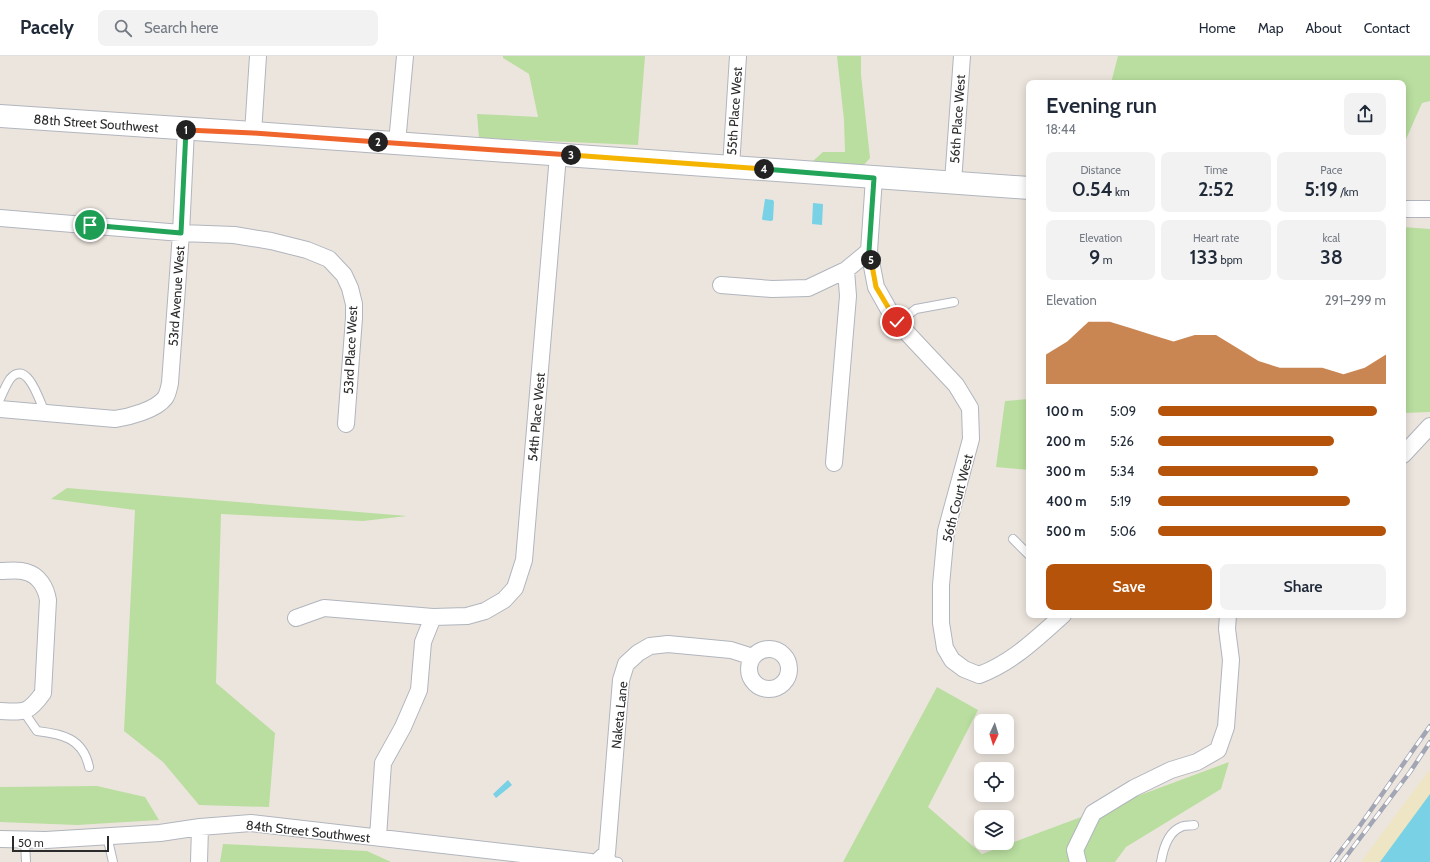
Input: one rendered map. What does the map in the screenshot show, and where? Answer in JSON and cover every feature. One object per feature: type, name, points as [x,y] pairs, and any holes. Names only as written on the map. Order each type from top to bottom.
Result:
[{"type":"street","points":[[253,133],[258,56]]},
{"type":"street","points":[[397,143],[405,56]]},
{"type":"street","name":"55th Place West","points":[[731,167],[738,56]]},
{"type":"street","name":"56th Place West","points":[[953,182],[962,56]]},
{"type":"street","name":"88th Street Southwest","points":[[0,116],[1026,188]]},
{"type":"street","name":"53rd Avenue West","points":[[45,413],[115,419],[126,417],[152,408],[165,398],[170,383],[181,233],[186,129]]},
{"type":"street","name":"54th Place West","points":[[296,618],[324,608],[433,617],[467,616],[485,611],[504,600],[515,588],[524,560],[558,154]]},
{"type":"street","points":[[874,178],[869,251],[876,287],[897,322]]},
{"type":"street","points":[[1406,209],[1430,209]]},
{"type":"street","points":[[0,218],[181,233]]},
{"type":"street","name":"53rd Place West","points":[[181,233],[234,235],[271,241],[306,250],[329,259],[344,275],[350,288],[354,304],[346,424]]},
{"type":"street","points":[[721,285],[772,289],[808,288],[846,270],[869,251]]},
{"type":"street","points":[[834,463],[848,296],[846,270]]},
{"type":"street","name":"56th Court West","points":[[897,322],[956,385],[970,408],[972,439],[946,531],[940,585],[941,623],[945,648],[952,660],[964,669],[979,675],[996,669],[1020,652],[1059,618]]},
{"type":"street","points":[[0,409],[45,413]]},
{"type":"street","points":[[1406,452],[1430,426]]},
{"type":"street","points":[[0,571],[26,572],[37,578],[46,589],[48,600],[43,693],[34,705],[24,712],[0,710]]},
{"type":"street","points":[[378,838],[383,763],[403,727],[419,690],[423,642],[433,617]]},
{"type":"street","points":[[1078,862],[1075,850],[1093,814],[1134,788],[1171,770],[1197,762],[1218,750],[1226,727],[1231,667],[1227,629],[1228,618]]},
{"type":"street","name":"Naketa Lane","points":[[607,859],[621,680],[626,664],[638,653],[650,646],[668,644],[731,650],[753,657]]},
{"type":"street","name":"84th Street Southwest","points":[[0,839],[46,840],[160,833],[200,827],[251,823],[591,862]]},
{"type":"street","points":[[199,862],[200,827]]},
{"type":"lane","points":[[897,322],[916,308],[954,302]]},
{"type":"lane","points":[[0,398],[11,378],[17,374],[24,374],[30,379],[45,413]]},
{"type":"lane","points":[[1013,539],[1026,552]]},
{"type":"lane","points":[[24,712],[37,731],[68,738],[80,746],[86,756],[89,767]]},
{"type":"lane","points":[[1161,862],[1164,846],[1174,832],[1181,827],[1194,825]]},
{"type":"lane","points":[[107,836],[113,862]]},
{"type":"lane","points":[[25,840],[26,862]]},
{"type":"green space","points":[[503,56],[645,56],[638,145],[479,138],[477,114],[538,117],[529,74],[503,58]]},
{"type":"green space","points":[[837,56],[861,56],[861,75],[870,158],[863,166],[813,161],[823,152],[845,152],[844,120]]},
{"type":"green space","points":[[1118,56],[1430,56],[1430,101],[1422,103],[1406,139],[1406,80],[1112,80]]},
{"type":"green space","points":[[1406,227],[1430,229],[1430,412],[1406,413]]},
{"type":"green space","points":[[1026,399],[1026,470],[996,467],[1005,401]]},
{"type":"green space","points":[[67,488],[407,516],[363,521],[221,514],[216,683],[275,733],[269,807],[199,805],[163,762],[124,731],[135,510],[51,499]]},
{"type":"green space","points":[[937,687],[978,710],[976,714],[974,714],[974,718],[928,807],[974,847],[974,850],[977,850],[982,854],[993,850],[1014,850],[1014,842],[1229,762],[1221,789],[1126,847],[1115,862],[843,862]]},
{"type":"green space","points":[[97,786],[145,797],[159,820],[77,825],[0,822],[0,787]]},
{"type":"green space","points":[[223,844],[367,851],[391,862],[220,862]]},
{"type":"sand","points":[[1430,769],[1430,862],[1361,862]]},
{"type":"water","points":[[765,199],[773,200],[774,202],[773,220],[771,221],[762,219]]},
{"type":"water","points":[[813,203],[823,204],[822,225],[812,224]]},
{"type":"water","points":[[508,780],[512,785],[496,798],[493,794]]},
{"type":"water","points":[[1430,794],[1430,862],[1380,862]]},
{"type":"railway","points":[[1332,862],[1359,827],[1430,726]]},
{"type":"railway","points":[[1342,862],[1410,772],[1430,742]]},
{"type":"route","points":[[90,225],[181,233],[186,129],[874,178],[869,251],[876,287],[897,322]]}]
